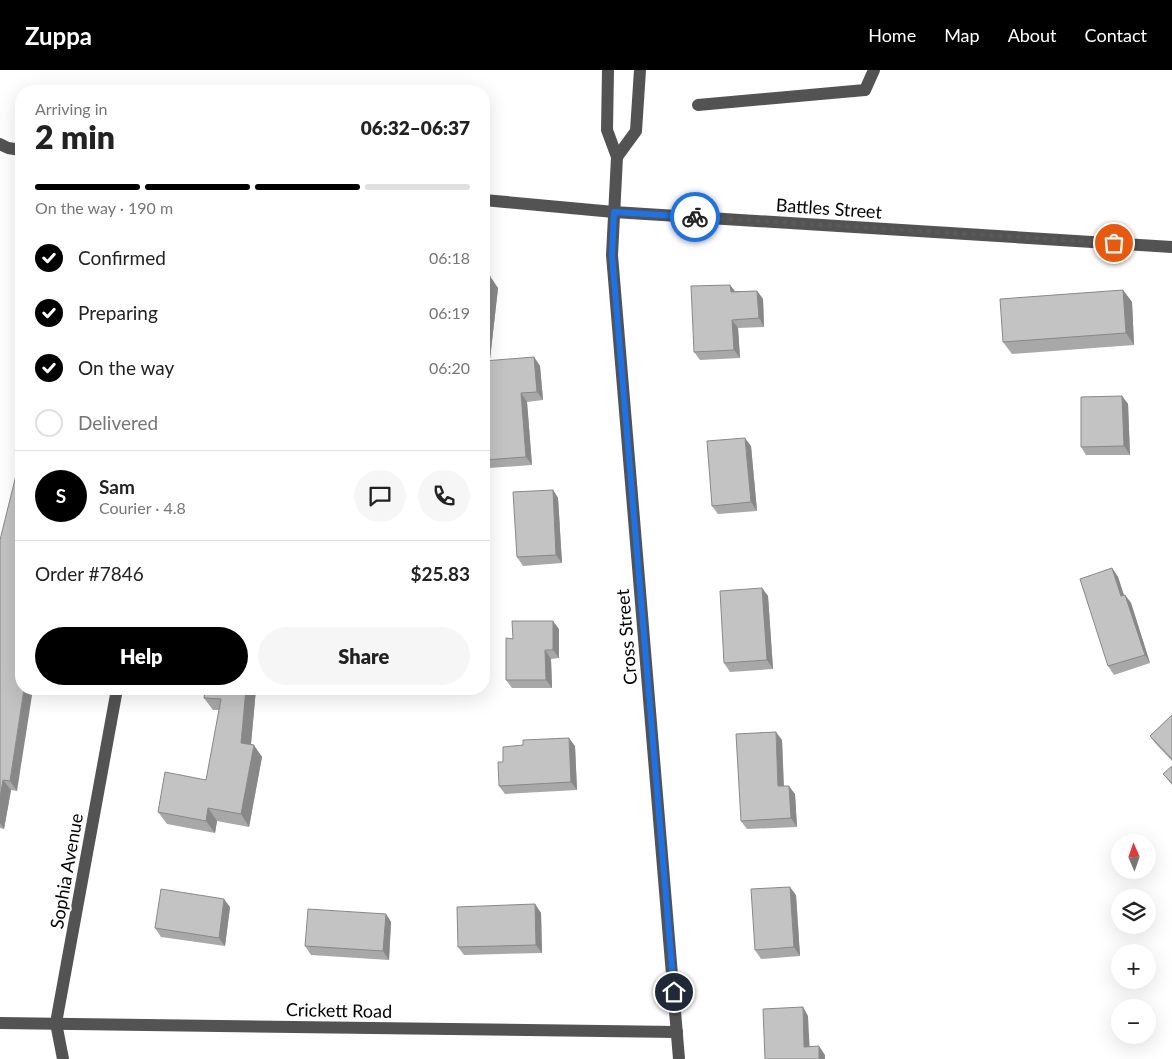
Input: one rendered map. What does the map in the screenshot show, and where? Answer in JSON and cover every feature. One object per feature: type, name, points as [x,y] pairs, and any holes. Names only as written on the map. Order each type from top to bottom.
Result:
[{"type":"street","points":[[608,70],[607,130],[617,157]]},
{"type":"street","points":[[617,157],[636,132],[640,70]]},
{"type":"street","points":[[698,105],[865,90],[874,70]]},
{"type":"street","points":[[0,144],[15,149]]},
{"type":"street","name":"Cross Street","points":[[617,157],[612,255],[679,1059]]},
{"type":"street","name":"Battles Street","points":[[490,201],[614,212],[1172,247]]},
{"type":"street","name":"Sophia Avenue","points":[[63,1059],[56,1023],[117,695]]},
{"type":"street","name":"Crickett Road","points":[[0,1023],[678,1032]]},
{"type":"building","points":[[730,285],[731,292],[757,291],[759,318],[732,320],[734,350],[694,352],[691,286]]},
{"type":"building","points":[[1123,290],[1126,333],[1003,342],[1000,299]]},
{"type":"building","points":[[534,357],[537,392],[521,393],[526,457],[490,460],[490,361]]},
{"type":"building","points":[[1122,396],[1124,446],[1081,447],[1081,397]]},
{"type":"building","points":[[745,438],[751,502],[712,506],[707,441]]},
{"type":"building","points":[[15,479],[15,695],[23,695],[10,781],[3,780],[0,798],[0,540]]},
{"type":"building","points":[[553,490],[556,555],[517,557],[513,492]]},
{"type":"building","points":[[1112,568],[1121,596],[1125,595],[1145,655],[1108,666],[1080,579]]},
{"type":"building","points":[[762,588],[767,660],[724,663],[720,591]]},
{"type":"building","points":[[512,621],[553,621],[553,650],[545,650],[546,680],[506,680],[506,638],[513,639]]},
{"type":"building","points":[[204,695],[245,695],[241,743],[254,745],[241,814],[208,808],[206,821],[158,812],[165,772],[206,780],[221,699],[204,698]]},
{"type":"building","points":[[1172,715],[1172,759],[1150,736]]},
{"type":"building","points":[[776,732],[778,786],[789,786],[791,818],[741,821],[736,734]]},
{"type":"building","points":[[569,738],[571,782],[499,786],[498,762],[503,762],[503,747],[523,745],[523,740]]},
{"type":"building","points":[[1172,766],[1172,783],[1163,774]]},
{"type":"building","points":[[790,887],[794,947],[755,950],[751,889]]},
{"type":"building","points":[[161,889],[224,899],[219,938],[155,928]]},
{"type":"building","points":[[535,904],[536,945],[458,947],[457,907]]},
{"type":"building","points":[[308,909],[386,914],[383,951],[305,946]]},
{"type":"building","points":[[803,1007],[804,1047],[819,1046],[819,1059],[765,1059],[763,1009]]},
{"type":"way so far","points":[[695,217],[1114,243]]},
{"type":"route","points":[[674,992],[612,255],[614,212],[695,217]]}]
